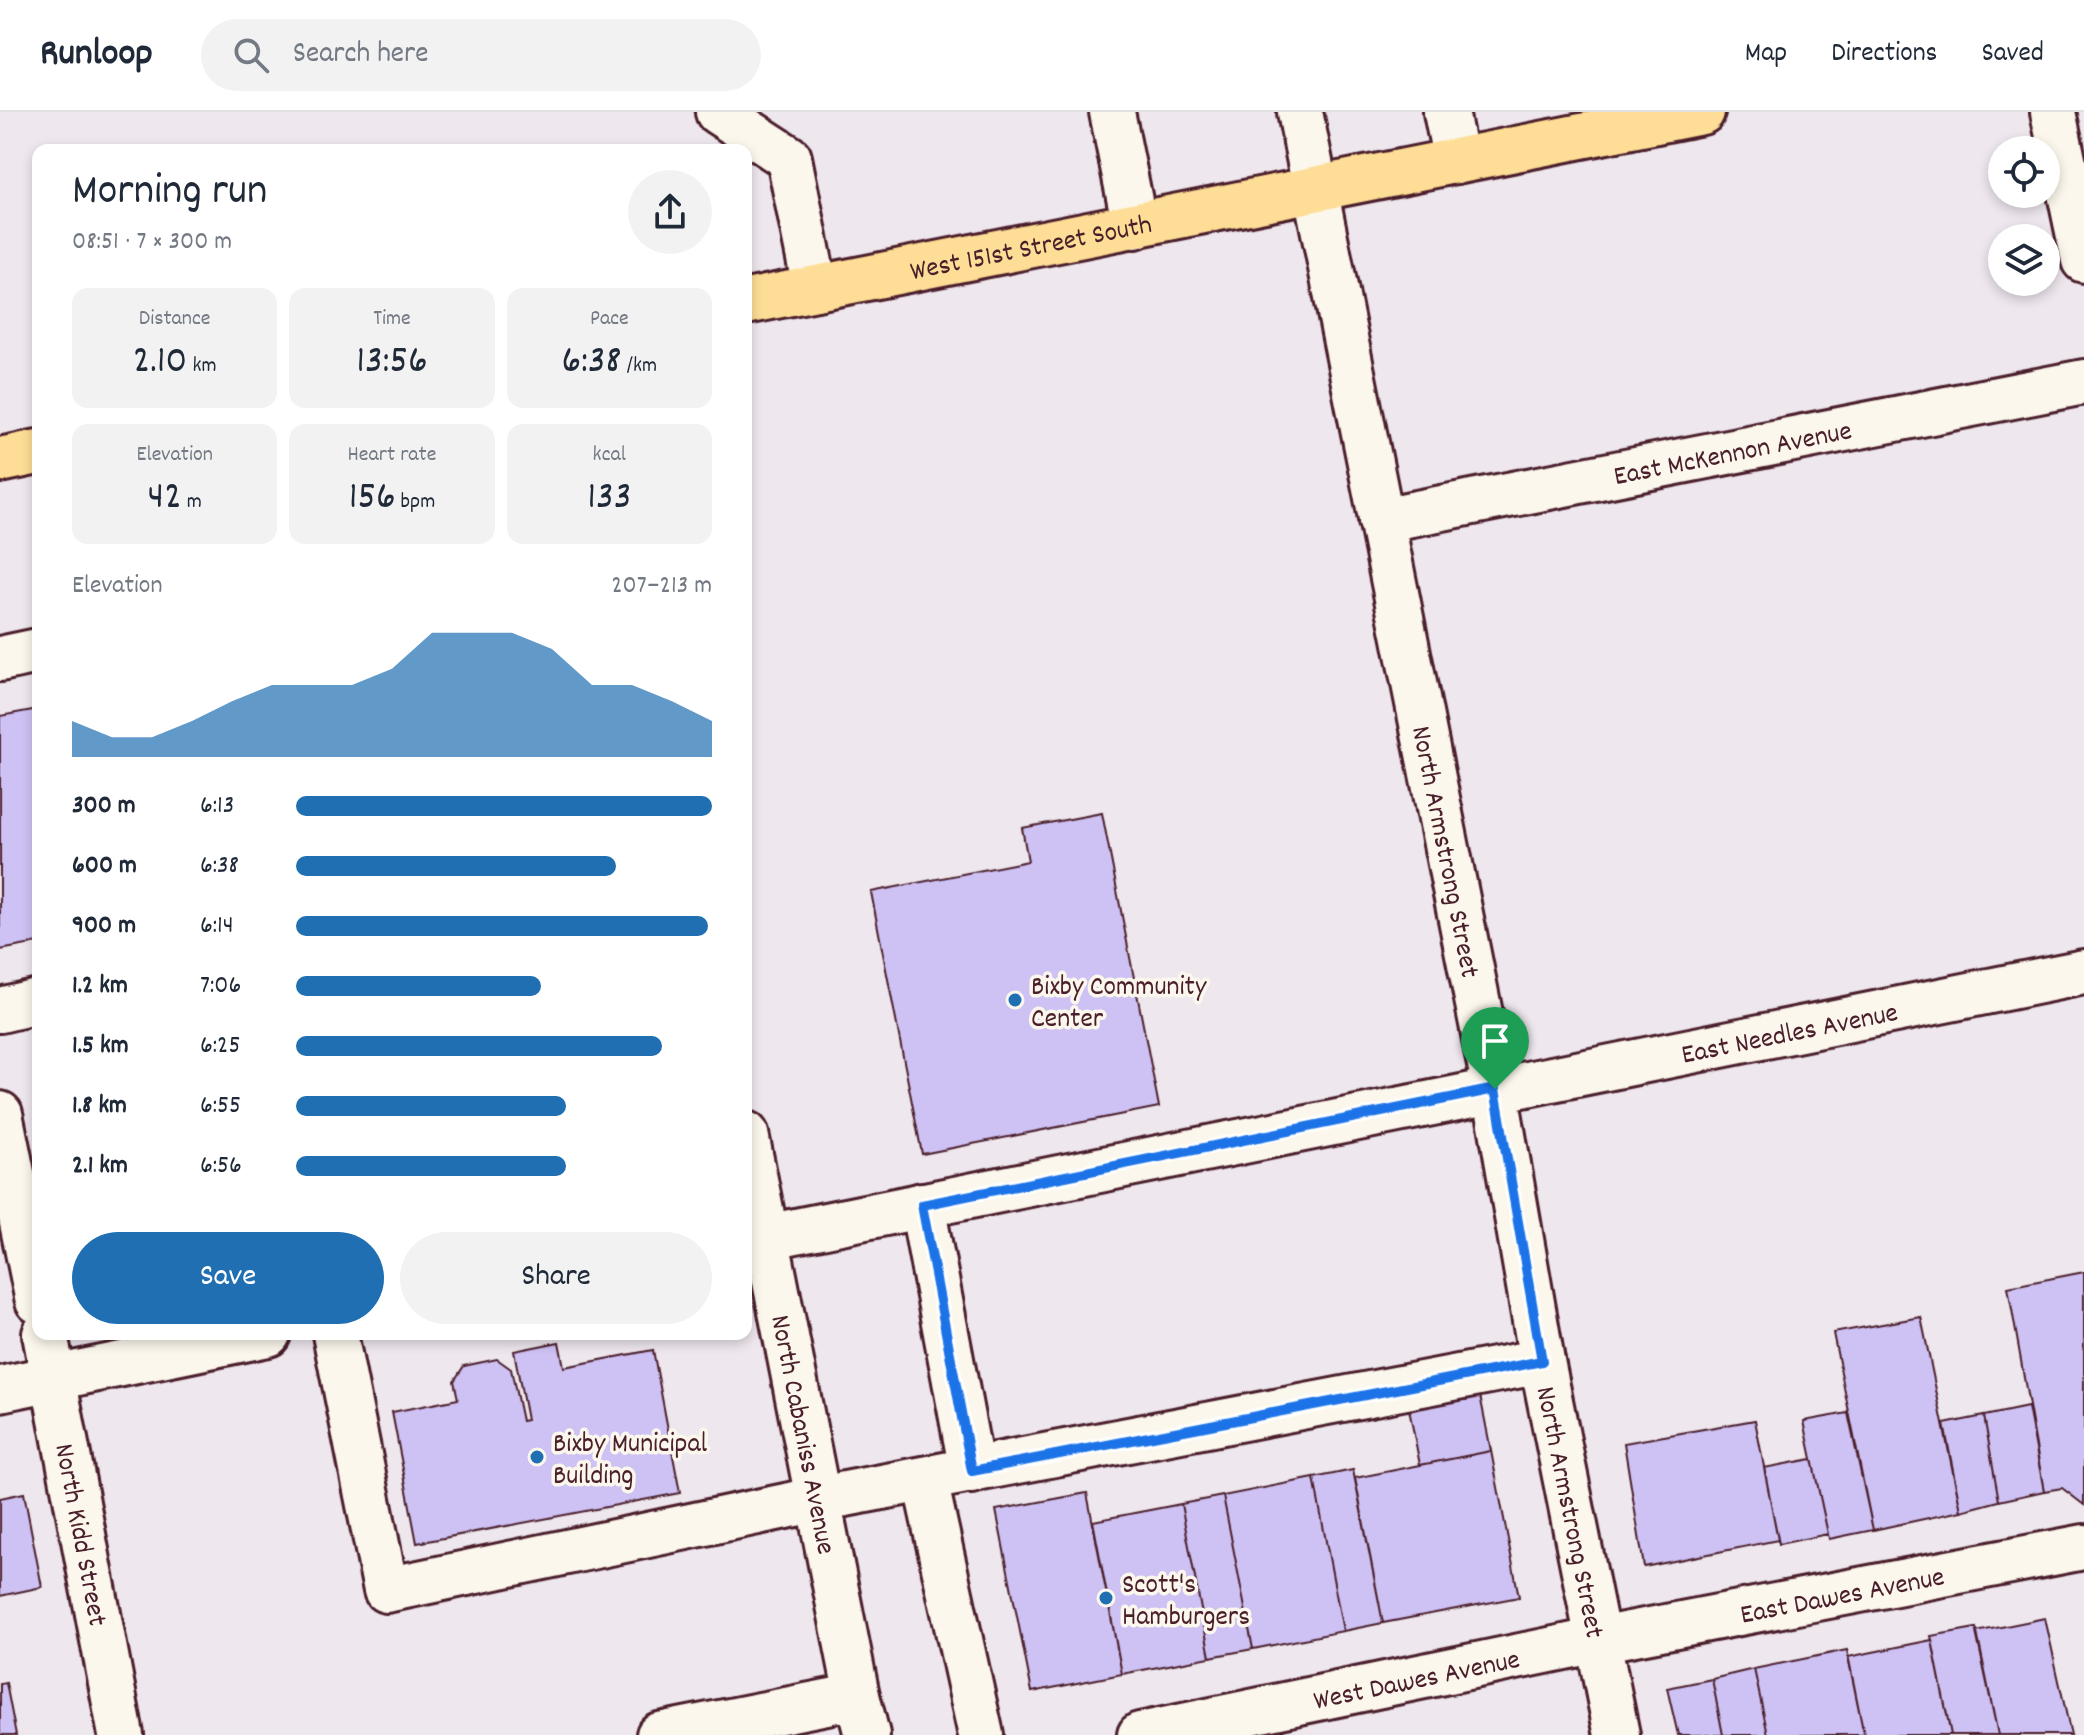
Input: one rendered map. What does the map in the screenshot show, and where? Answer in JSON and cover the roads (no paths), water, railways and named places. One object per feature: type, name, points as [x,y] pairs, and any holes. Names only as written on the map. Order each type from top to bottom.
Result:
[{"type":"main road","name":"West 151st Street South","points":[[752,301],[1702,112]]},
{"type":"main road","points":[[0,460],[32,453]]},
{"type":"street","points":[[718,112],[789,158],[815,288]]},
{"type":"street","points":[[1112,112],[1135,226]]},
{"type":"street","name":"North Armstrong Street","points":[[1300,112],[1495,1089],[1542,1361],[1617,1735]]},
{"type":"street","points":[[1446,112],[1456,161]]},
{"type":"street","points":[[2053,112],[2084,260]]},
{"type":"street","name":"East McKennon Avenue","points":[[1381,520],[2084,382]]},
{"type":"street","points":[[0,659],[32,652]]},
{"type":"street","name":"East Needles Avenue","points":[[756,1239],[2084,972]]},
{"type":"street","points":[[0,1010],[32,1002]]},
{"type":"street","points":[[0,1114],[32,1271]]},
{"type":"street","name":"North Cabaniss Avenue","points":[[752,1197],[756,1239],[819,1499],[862,1716]]},
{"type":"street","points":[[922,1205],[972,1471]]},
{"type":"street","name":"North Kidd Street","points":[[46,1340],[121,1735]]},
{"type":"street","points":[[0,1389],[239,1340]]},
{"type":"street","points":[[336,1340],[386,1590],[819,1499],[1542,1361]]},
{"type":"street","points":[[925,1480],[981,1735]]},
{"type":"street","name":"East Dawes Avenue","points":[[1598,1640],[2084,1547]]},
{"type":"street","name":"West Dawes Avenue","points":[[1140,1735],[1598,1640]]},
{"type":"street","points":[[659,1735],[862,1716]]},
{"type":"place","name":"Bixby Community Center","points":[[1015,1000]]},
{"type":"place","name":"Bixby Municipal Building","points":[[537,1457]]},
{"type":"place","name":"Scott's Hamburgers","points":[[1106,1598]]}]
